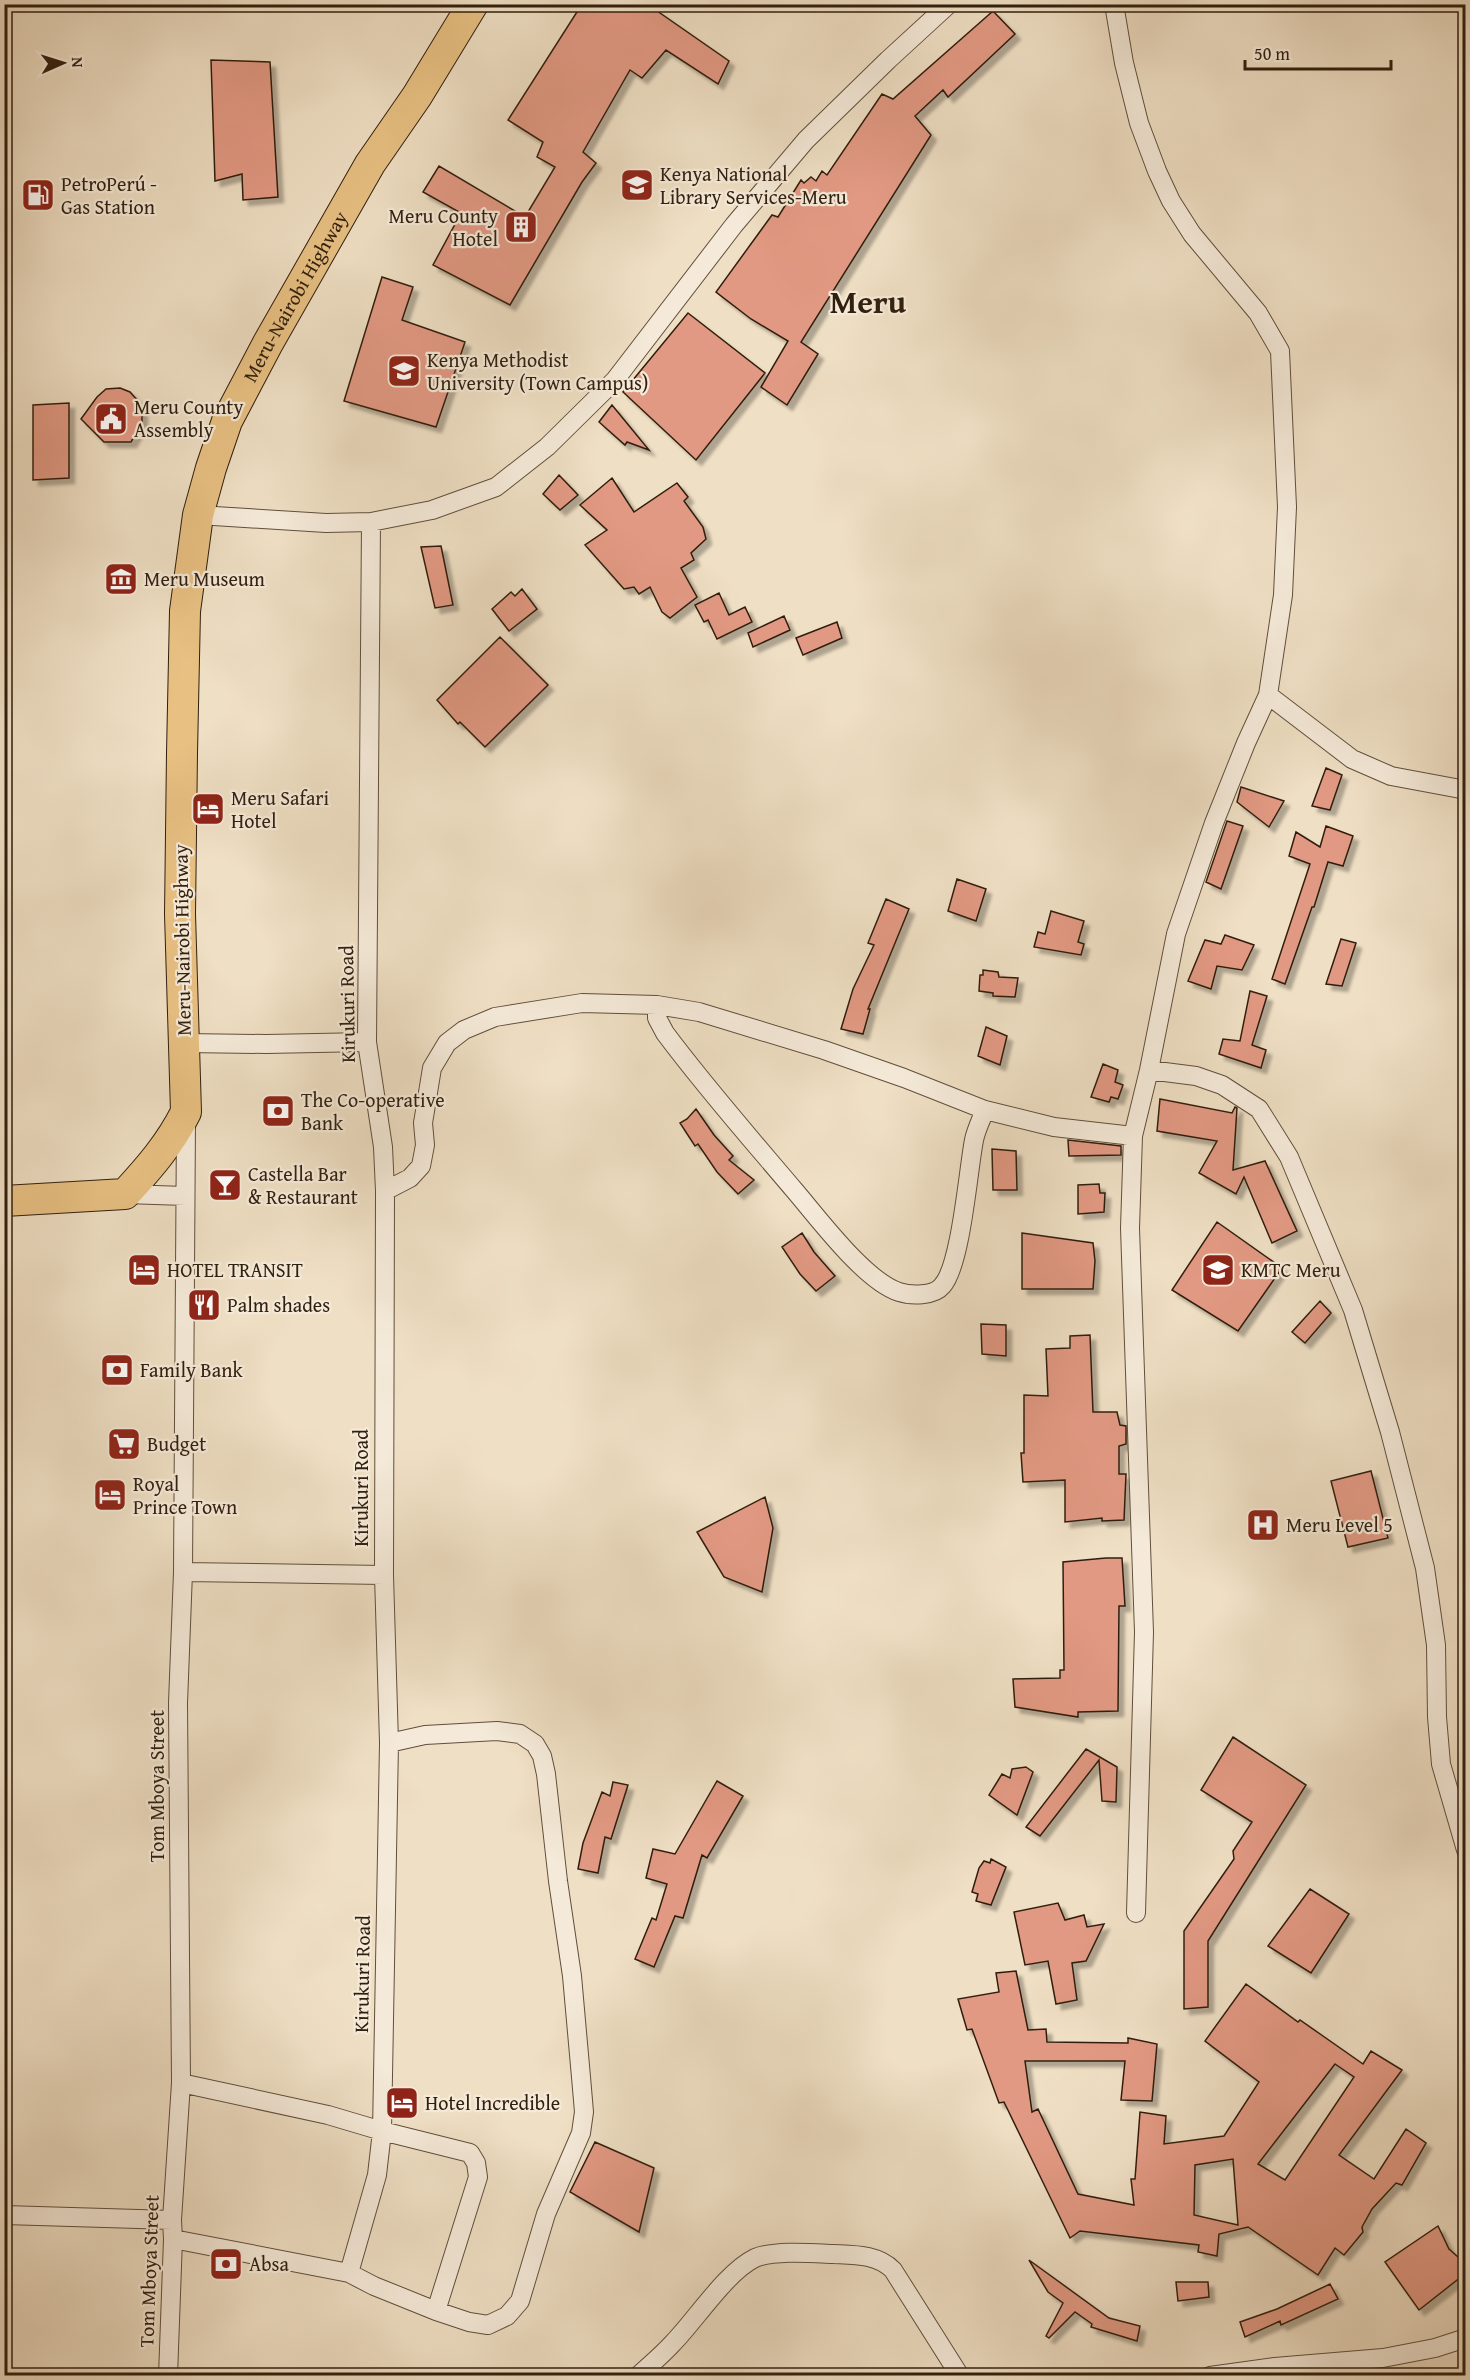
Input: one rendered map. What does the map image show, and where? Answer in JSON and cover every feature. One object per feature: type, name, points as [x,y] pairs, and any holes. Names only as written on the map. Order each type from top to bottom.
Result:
[{"type":"highway","name":"Meru-Nairobi Highway","points":[[125,1194],[158,1159],[186,1112],[180,914],[184,611],[198,515],[211,468],[228,421],[268,343],[370,164],[417,96],[473,4]]},
{"type":"highway","points":[[4,1201],[125,1194]]},
{"type":"street","points":[[198,515],[291,521],[371,522],[432,510],[496,487],[547,447],[615,380],[735,225],[806,140],[949,4]]},
{"type":"street","points":[[1114,4],[1124,63],[1156,171],[1171,201],[1192,234],[1258,313],[1280,351],[1287,507],[1283,595],[1268,695],[1214,823],[1176,934],[1149,1070],[1133,1136],[1130,1228],[1144,1632],[1136,1913]]},
{"type":"street","name":"Kirukuri Road","points":[[349,2272],[377,2175],[382,2131],[389,1743],[384,1575],[385,1191],[383,1147],[367,1042],[371,522]]},
{"type":"street","points":[[1268,695],[1352,759],[1391,776],[1466,790]]},
{"type":"street","points":[[385,1191],[410,1178],[421,1166],[425,1145],[423,1123],[432,1068],[447,1043],[464,1030],[495,1017],[582,1003],[657,1005],[699,1011],[904,1078],[985,1110],[1054,1127],[1133,1136]]},
{"type":"street","points":[[657,1005],[657,1018],[665,1033],[730,1116],[843,1247],[864,1268],[898,1292],[926,1293],[941,1288],[950,1274],[966,1198],[975,1137],[985,1110]]},
{"type":"street","points":[[184,1043],[367,1042]]},
{"type":"street","points":[[1149,1070],[1196,1076],[1222,1085],[1259,1109],[1289,1157],[1353,1310],[1390,1432],[1425,1568],[1436,1645],[1437,1717],[1441,1764],[1466,1850]]},
{"type":"street","name":"Tom Mboya Street","points":[[168,2376],[172,2220],[181,2083],[178,1703],[183,1572],[186,1112]]},
{"type":"street","points":[[125,1194],[185,1196]]},
{"type":"street","points":[[183,1572],[384,1575]]},
{"type":"street","points":[[173,2240],[349,2272],[374,2286],[469,2322],[488,2325],[507,2316],[520,2301],[546,2214],[581,2133],[584,2112],[572,1976],[542,1756],[535,1744],[520,1734],[497,1731],[425,1735],[389,1743]]},
{"type":"street","points":[[181,2083],[328,2115],[470,2153],[476,2163],[478,2177],[436,2311]]},
{"type":"street","points":[[4,2215],[172,2220]]},
{"type":"street","points":[[638,2376],[672,2344],[716,2292],[755,2258],[770,2254],[820,2254],[866,2256],[887,2264],[960,2376]]},
{"type":"street","points":[[1210,2376],[1383,2358],[1435,2348],[1466,2338]]},
{"type":"building","points":[[582,4],[647,4],[729,61],[718,84],[666,50],[642,78],[630,70],[583,152],[596,163],[582,182],[510,305],[433,265],[461,213],[423,192],[439,166],[525,217],[555,167],[537,157],[543,142],[508,120]]},
{"type":"building","points":[[993,11],[1015,34],[948,97],[943,90],[915,116],[931,135],[801,342],[818,354],[787,405],[761,387],[788,341],[751,319],[716,292],[772,215],[778,217],[801,180],[804,183],[811,177],[816,181],[822,171],[827,175],[882,94],[893,99]]},
{"type":"building","points":[[211,60],[270,62],[278,197],[243,200],[242,174],[215,181]]},
{"type":"building","name":"Kenya Methodist University (Town Campus)","points":[[382,277],[413,287],[402,320],[465,342],[436,427],[344,401]]},
{"type":"building","points":[[688,313],[765,373],[696,460],[623,392]]},
{"type":"building","points":[[120,388],[130,392],[138,401],[142,411],[142,423],[131,442],[104,442],[81,419],[106,389]]},
{"type":"building","points":[[69,403],[69,478],[33,480],[33,405]]},
{"type":"building","points":[[612,405],[649,450],[627,442],[625,445],[599,422]]},
{"type":"building","points":[[559,475],[578,495],[560,510],[543,494]]},
{"type":"building","points":[[612,478],[634,512],[677,483],[688,497],[684,501],[703,527],[706,539],[691,553],[694,560],[681,568],[697,597],[670,618],[662,612],[650,587],[639,594],[634,587],[624,589],[585,545],[607,530],[580,505]]},
{"type":"building","points":[[441,546],[453,605],[435,608],[421,547]]},
{"type":"building","points":[[522,589],[537,609],[509,631],[492,609],[511,592],[515,596]]},
{"type":"building","points":[[719,593],[729,615],[745,607],[752,622],[717,639],[708,620],[704,622],[695,605]]},
{"type":"building","points":[[784,616],[790,630],[753,647],[748,633]]},
{"type":"building","points":[[837,622],[842,638],[803,655],[796,638]]},
{"type":"building","points":[[500,637],[548,685],[485,747],[460,722],[458,724],[437,700]]},
{"type":"building","points":[[1326,768],[1342,775],[1330,810],[1312,806]]},
{"type":"building","points":[[1241,787],[1284,801],[1269,827],[1237,802]]},
{"type":"building","points":[[1227,821],[1243,826],[1221,889],[1206,882]]},
{"type":"building","points":[[1326,826],[1353,836],[1343,866],[1328,862],[1285,984],[1272,979],[1310,864],[1289,856],[1296,832],[1320,847]]},
{"type":"building","points":[[957,879],[986,889],[976,921],[948,911]]},
{"type":"building","points":[[886,899],[909,909],[868,1009],[870,1009],[863,1034],[841,1029],[853,989],[874,945],[868,943]]},
{"type":"building","points":[[1051,911],[1084,921],[1078,942],[1084,944],[1081,955],[1034,947],[1038,932],[1045,934]]},
{"type":"building","points":[[1225,935],[1254,945],[1242,970],[1217,966],[1211,989],[1188,981],[1205,940],[1221,944]]},
{"type":"building","points":[[1341,939],[1356,943],[1342,986],[1326,984]]},
{"type":"building","points":[[983,970],[998,972],[999,977],[1018,978],[1015,997],[993,996],[993,993],[979,991],[980,975],[983,975]]},
{"type":"building","points":[[1250,991],[1267,996],[1252,1045],[1266,1050],[1261,1068],[1219,1054],[1223,1039],[1240,1041]]},
{"type":"building","points":[[986,1027],[1007,1036],[1000,1065],[978,1056]]},
{"type":"building","points":[[1103,1064],[1118,1070],[1115,1082],[1123,1085],[1118,1099],[1111,1097],[1109,1102],[1091,1097]]},
{"type":"building","points":[[1160,1099],[1232,1113],[1235,1107],[1237,1108],[1233,1170],[1265,1161],[1297,1231],[1272,1243],[1244,1177],[1236,1194],[1199,1173],[1217,1141],[1157,1131]]},
{"type":"building","points":[[696,1109],[714,1135],[733,1156],[729,1160],[754,1180],[738,1194],[717,1172],[698,1144],[695,1146],[680,1123]]},
{"type":"building","points":[[1068,1140],[1121,1146],[1121,1155],[1069,1156]]},
{"type":"building","points":[[992,1149],[1016,1151],[1017,1190],[993,1190]]},
{"type":"building","points":[[1099,1184],[1100,1193],[1105,1193],[1104,1212],[1078,1214],[1078,1185]]},
{"type":"building","points":[[1217,1222],[1282,1268],[1238,1331],[1172,1290]]},
{"type":"building","points":[[802,1233],[814,1252],[835,1276],[816,1291],[800,1274],[782,1247]]},
{"type":"building","points":[[1022,1233],[1093,1243],[1095,1261],[1093,1289],[1022,1289]]},
{"type":"building","points":[[1320,1301],[1331,1313],[1305,1343],[1292,1332]]},
{"type":"building","points":[[981,1324],[1006,1325],[1006,1356],[982,1354]]},
{"type":"building","points":[[1090,1335],[1093,1412],[1117,1412],[1120,1425],[1126,1426],[1126,1444],[1119,1446],[1119,1474],[1126,1474],[1124,1520],[1102,1521],[1102,1518],[1065,1522],[1065,1480],[1023,1482],[1021,1453],[1024,1453],[1024,1395],[1048,1396],[1046,1349],[1070,1348],[1070,1336]]},
{"type":"building","points":[[1371,1471],[1388,1538],[1348,1547],[1331,1481]]},
{"type":"building","points":[[765,1497],[773,1528],[762,1592],[724,1577],[697,1532]]},
{"type":"building","points":[[1122,1558],[1125,1606],[1119,1606],[1118,1711],[1078,1712],[1078,1717],[1015,1707],[1013,1679],[1060,1678],[1060,1670],[1064,1670],[1063,1562]]},
{"type":"building","points":[[1233,1737],[1306,1785],[1208,1941],[1208,2007],[1184,2009],[1184,1931],[1234,1859],[1233,1851],[1252,1822],[1201,1790]]},
{"type":"building","points":[[1086,1749],[1117,1767],[1116,1802],[1102,1801],[1099,1760],[1040,1836],[1026,1827]]},
{"type":"building","points":[[1026,1767],[1033,1772],[1017,1815],[989,1795],[1002,1774],[1010,1778],[1012,1769]]},
{"type":"building","points":[[717,1781],[743,1796],[707,1858],[702,1855],[683,1918],[675,1916],[654,1967],[635,1959],[652,1918],[656,1920],[667,1884],[646,1878],[653,1849],[675,1854]]},
{"type":"building","points":[[613,1782],[628,1785],[611,1839],[605,1837],[598,1873],[578,1869],[583,1843],[602,1792],[610,1796]]},
{"type":"building","points":[[991,1859],[1006,1867],[991,1905],[976,1901],[978,1894],[972,1892],[979,1868],[984,1861],[990,1863]]},
{"type":"building","points":[[1310,1889],[1349,1914],[1311,1973],[1268,1946]]},
{"type":"building","points":[[1058,1903],[1065,1920],[1084,1915],[1087,1927],[1104,1924],[1086,1961],[1072,1963],[1077,2000],[1056,2004],[1048,1961],[1025,1965],[1014,1912]]},
{"type":"building","points":[[1016,1971],[1028,2030],[1046,2029],[1047,2042],[1128,2043],[1128,2038],[1157,2044],[1152,2101],[1121,2100],[1125,2061],[1025,2061],[1032,2112],[1038,2109],[1078,2194],[1134,2205],[1131,2179],[1135,2179],[1140,2112],[1166,2116],[1164,2144],[1224,2136],[1259,2082],[1205,2041],[1246,1984],[1298,2022],[1300,2020],[1363,2064],[1371,2051],[1402,2070],[1339,2155],[1374,2179],[1406,2129],[1426,2143],[1402,2185],[1396,2183],[1372,2209],[1362,2227],[1363,2232],[1344,2255],[1335,2248],[1318,2275],[1248,2227],[1219,2234],[1217,2256],[1198,2252],[1199,2245],[1080,2231],[1070,2238],[1004,2102],[999,2103],[972,2029],[967,2030],[958,1999],[999,1992],[996,1973]],"holes":[[[1335,2064],[1354,2077],[1285,2180],[1258,2164]],[[1233,2159],[1238,2225],[1194,2215],[1195,2165]]]},
{"type":"building","points":[[595,2142],[654,2168],[639,2232],[570,2192]]},
{"type":"building","points":[[1438,2226],[1449,2249],[1466,2264],[1466,2273],[1419,2310],[1385,2262]]},
{"type":"building","points":[[1029,2260],[1109,2318],[1140,2326],[1137,2341],[1091,2327],[1092,2324],[1075,2312],[1049,2338],[1046,2336],[1063,2303],[1048,2292]]},
{"type":"building","points":[[1176,2282],[1208,2282],[1209,2297],[1178,2301]]},
{"type":"building","points":[[1330,2284],[1338,2299],[1281,2325],[1280,2321],[1245,2337],[1240,2322],[1277,2309]]},
{"type":"place","name":"Kenya National Library Services-Meru","points":[[637,185]]},
{"type":"place","name":"PetroPerú - Gas Station","points":[[38,195]]},
{"type":"place","name":"Meru County Hotel","points":[[521,227]]},
{"type":"place","name":"Kenya Methodist University (Town Campus)","points":[[404,371]]},
{"type":"place","name":"Meru County Assembly","points":[[111,419]]},
{"type":"place","name":"Meru Museum","points":[[121,579]]},
{"type":"place","name":"Meru Safari Hotel","points":[[208,809]]},
{"type":"place","name":"The Co-operative Bank","points":[[278,1111]]},
{"type":"place","name":"Castella Bar & Restaurant","points":[[225,1185]]},
{"type":"place","name":"HOTEL TRANSIT","points":[[144,1270]]},
{"type":"place","name":"KMTC Meru","points":[[1218,1270]]},
{"type":"place","name":"Palm shades","points":[[204,1305]]},
{"type":"place","name":"Family Bank","points":[[117,1370]]},
{"type":"place","name":"Budget","points":[[124,1444]]},
{"type":"place","name":"Royal Prince Town","points":[[110,1495]]},
{"type":"place","name":"Meru Level 5","points":[[1263,1525]]},
{"type":"place","name":"Hotel Incredible","points":[[402,2103]]},
{"type":"place","name":"Absa","points":[[226,2264]]},
{"type":"district","name":"Meru","points":[[868,302]]}]
